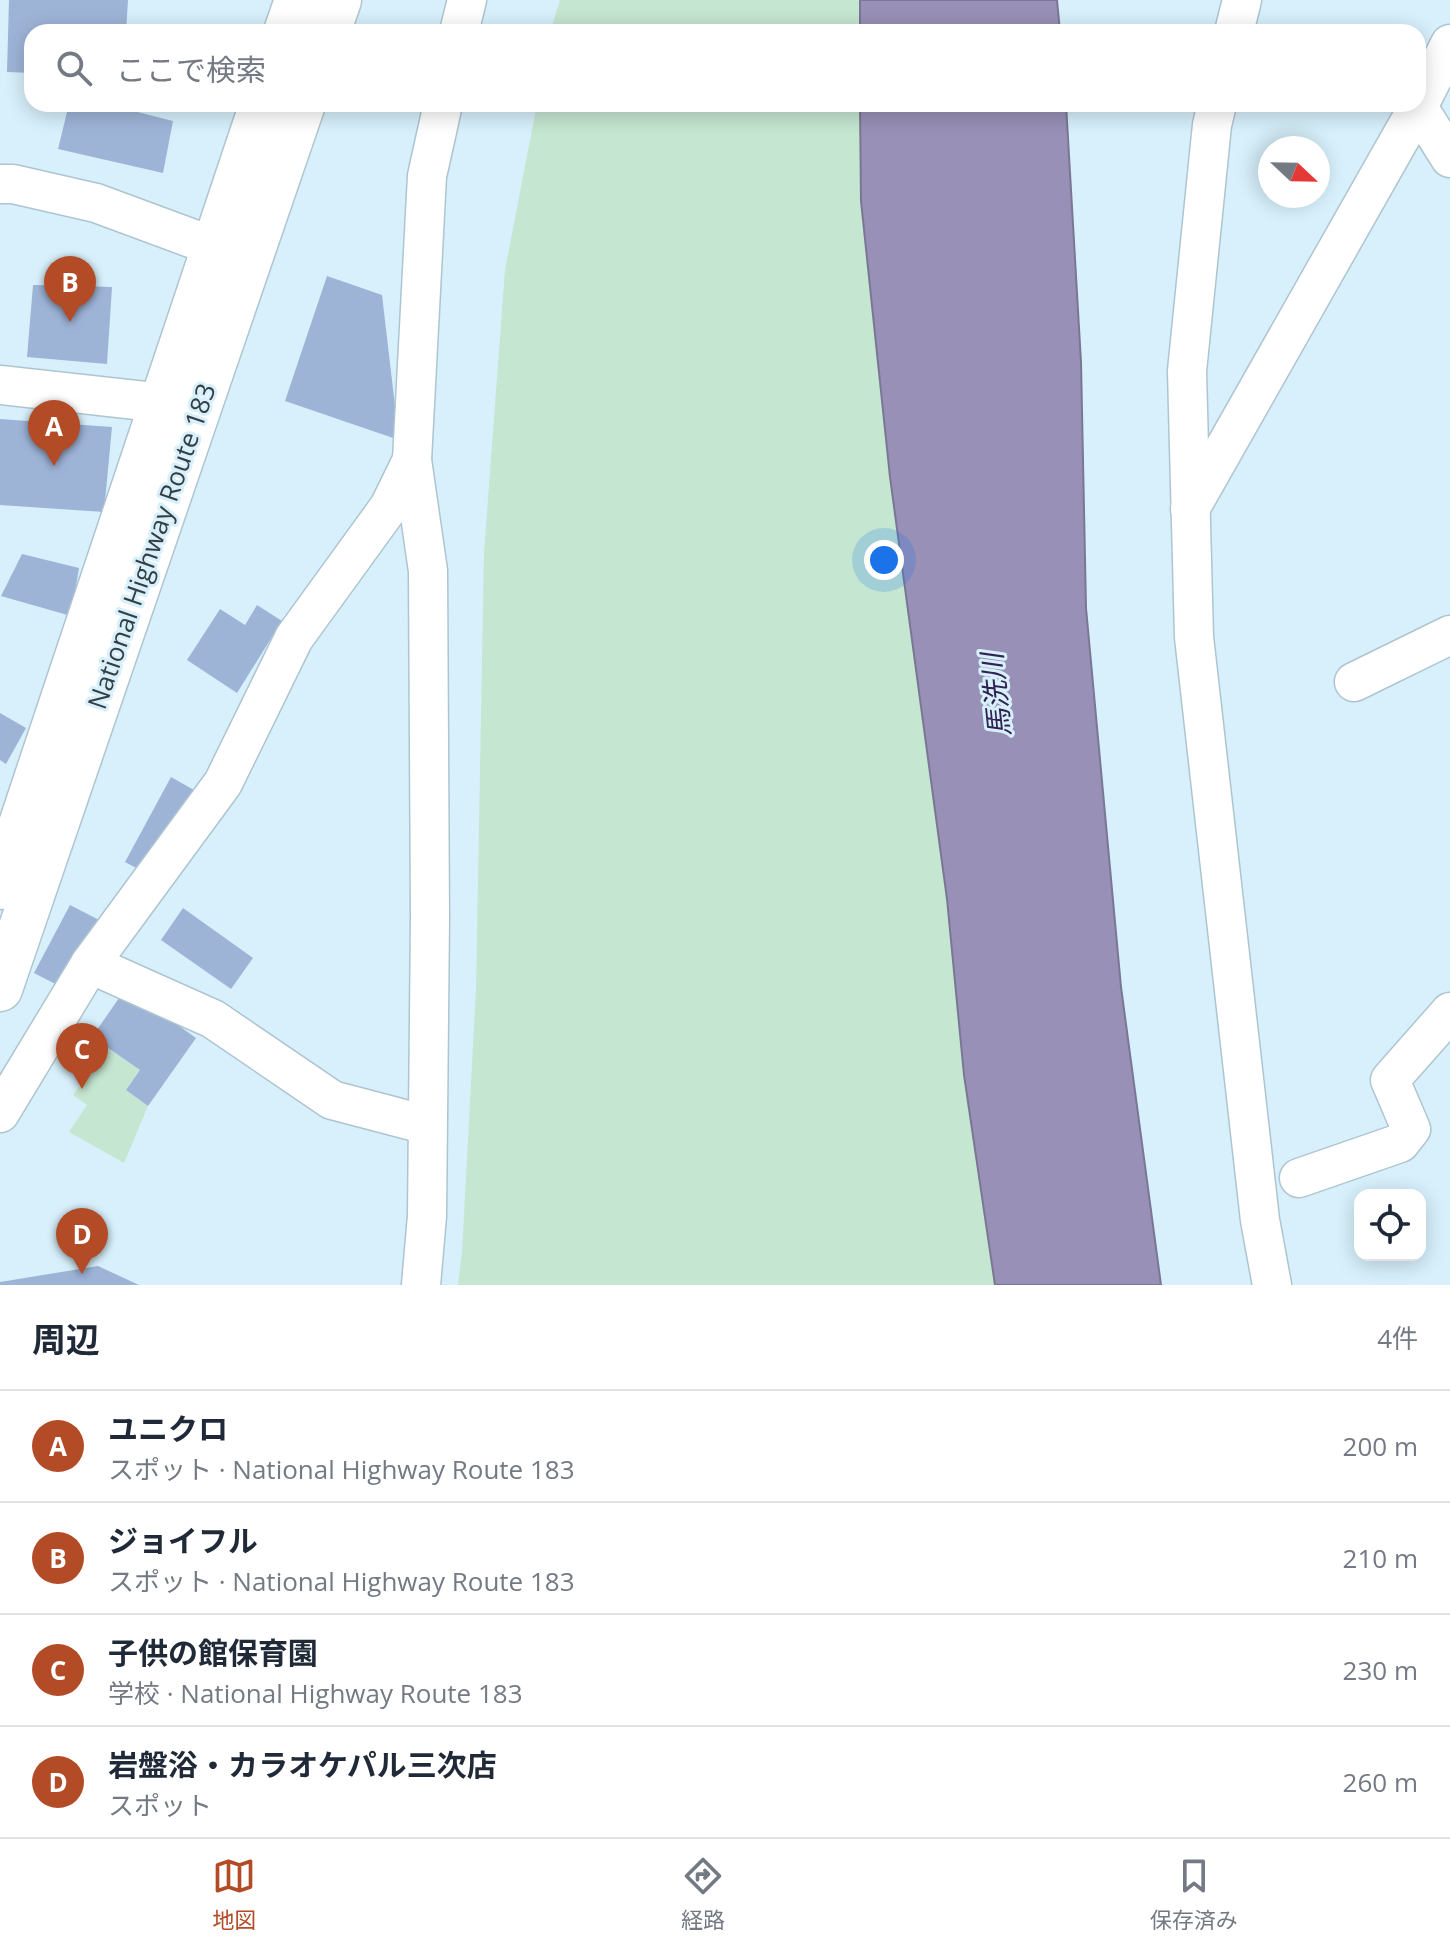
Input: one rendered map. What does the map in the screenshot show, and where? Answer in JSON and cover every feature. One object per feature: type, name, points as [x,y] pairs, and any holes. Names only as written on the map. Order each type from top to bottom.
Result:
[{"type":"highway","points":[[289,24],[297,0]]},
{"type":"highway","points":[[331,24],[339,0]]},
{"type":"highway","name":"National Highway Route 183","points":[[0,887],[259,112]]},
{"type":"highway","name":"National Highway Route 183","points":[[0,989],[300,112]]},
{"type":"street","points":[[461,24],[467,0]]},
{"type":"street","points":[[1236,24],[1242,0]]},
{"type":"street","points":[[1426,91],[1450,44]]},
{"type":"street","points":[[421,1285],[427,1216],[430,918],[428,586],[412,460],[427,176],[441,112]]},
{"type":"street","points":[[1215,112],[1187,371],[1194,637],[1260,1220],[1272,1285]]},
{"type":"street","points":[[1189,510],[1415,112]]},
{"type":"street","points":[[1421,112],[1450,158]]},
{"type":"street","points":[[0,184],[13,184],[96,203],[215,247]]},
{"type":"street","points":[[0,385],[163,403]]},
{"type":"street","points":[[0,1113],[90,964],[223,783],[294,638],[389,507],[412,460]]},
{"type":"street","points":[[1354,682],[1450,635]]},
{"type":"street","points":[[90,964],[213,1019],[332,1100],[427,1125]]},
{"type":"street","points":[[1299,1178],[1400,1143],[1411,1129],[1390,1080],[1450,1012]]},
{"type":"green space","points":[[560,0],[860,0],[860,24],[552,24]]},
{"type":"green space","points":[[535,112],[860,112],[861,201],[890,477],[947,899],[964,1075],[995,1285],[458,1285],[476,990],[484,553],[505,270]]},
{"type":"green space","points":[[107,1048],[140,1070],[126,1090],[148,1106],[124,1163],[69,1132],[87,1105],[73,1095]]},
{"type":"water","points":[[860,0],[1057,0],[1059,24],[860,24]]},
{"type":"water","name":"馬洗川","points":[[860,112],[1066,112],[1081,362],[1086,608],[1121,987],[1161,1285],[995,1285],[964,1075],[947,899],[890,477],[861,201]]},
{"type":"building","points":[[9,0],[128,0],[126,24],[24,24],[24,73],[7,72]]},
{"type":"building","points":[[67,112],[138,112],[173,121],[163,173],[58,149]]},
{"type":"building","points":[[327,276],[382,295],[399,440],[285,401]]},
{"type":"building","points":[[33,285],[112,287],[107,364],[27,357]]},
{"type":"building","points":[[0,419],[112,427],[104,512],[0,505]]},
{"type":"building","points":[[22,554],[79,568],[71,616],[1,596]]},
{"type":"building","points":[[257,605],[282,621],[237,693],[187,660],[220,609],[245,625]]},
{"type":"building","points":[[0,713],[26,728],[6,764],[0,760]]},
{"type":"building","points":[[171,777],[201,794],[155,878],[125,862]]},
{"type":"building","points":[[70,905],[101,921],[65,989],[34,973]]},
{"type":"building","points":[[183,908],[253,958],[231,989],[161,940]]},
{"type":"building","points":[[126,988],[196,1038],[148,1106],[126,1090],[140,1070],[92,1037]]},
{"type":"building","points":[[98,1266],[139,1285],[0,1285],[0,1282]]},
{"type":"place","name":"ジョイフル","points":[[70,322]]},
{"type":"place","name":"ユニクロ","points":[[54,466]]},
{"type":"place","name":"子供の館保育園","points":[[82,1089]]},
{"type":"place","name":"岩盤浴・カラオケパル三次店","points":[[82,1274]]}]
